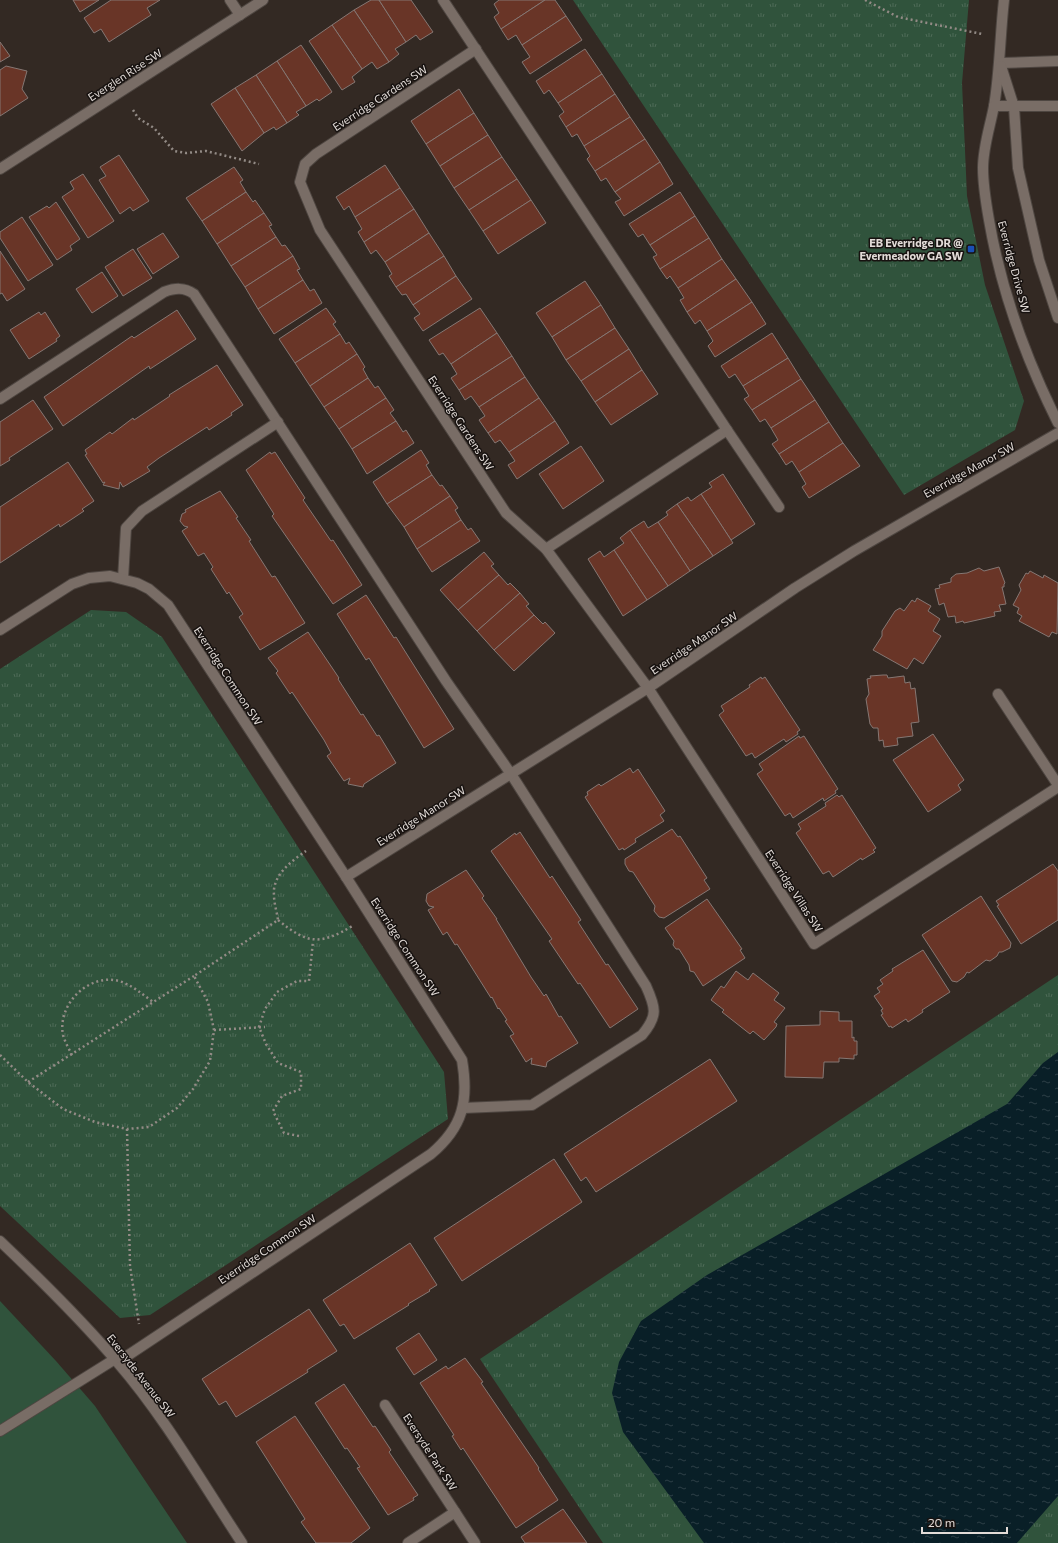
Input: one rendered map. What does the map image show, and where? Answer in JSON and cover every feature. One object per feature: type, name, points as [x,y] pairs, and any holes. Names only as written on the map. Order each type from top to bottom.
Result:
[{"type":"street","points":[[230,0],[240,15]]},
{"type":"street","name":"Everglen Rise SW","points":[[0,169],[263,0]]},
{"type":"street","points":[[443,0],[779,507]]},
{"type":"street","name":"Everridge Drive SW","points":[[1004,0],[1000,38],[1000,62],[994,106],[985,147],[983,170],[993,244],[1013,314],[1032,367],[1058,423]]},
{"type":"street","name":"Everridge Gardens SW","points":[[476,49],[316,154],[305,164],[300,182],[320,230],[506,513],[546,549],[648,688]]},
{"type":"street","points":[[1000,62],[1058,61]]},
{"type":"street","name":"Everridge Drive SW","points":[[1000,62],[1014,107],[1018,168],[1039,260],[1058,318]]},
{"type":"street","points":[[994,106],[1058,106]]},
{"type":"street","points":[[0,399],[164,292],[174,289],[188,290],[199,300],[446,680],[511,774],[646,986],[655,1009],[651,1024],[642,1036],[532,1105],[463,1108]]},
{"type":"street","points":[[123,579],[126,528],[142,511],[278,422]]},
{"type":"street","points":[[546,549],[727,430]]},
{"type":"street","name":"Everridge Manor SW","points":[[346,877],[648,688],[795,588],[848,555],[1058,433]]},
{"type":"street","name":"Everridge Common SW","points":[[0,630],[72,584],[89,578],[110,576],[123,579],[149,589],[168,605],[346,877],[462,1060],[466,1083],[463,1108],[459,1119],[446,1142],[431,1154],[145,1344],[116,1360],[0,1431]]},
{"type":"street","name":"Everridge Villas SW","points":[[648,688],[814,944],[1058,786],[998,694]]},
{"type":"street","name":"Eversyde Avenue SW","points":[[0,1240],[93,1334],[116,1360],[172,1436],[242,1543]]},
{"type":"street","name":"Eversyde Park SW","points":[[385,1405],[475,1543]]},
{"type":"street","points":[[408,1543],[455,1512]]},
{"type":"path","points":[[865,0],[898,17],[1000,38]]},
{"type":"path","points":[[133,110],[138,118],[154,128],[174,151],[186,153],[206,152],[259,164]]},
{"type":"path","points":[[321,840],[293,860],[280,873],[273,894],[278,920],[292,932],[313,941],[327,939],[370,915]]},
{"type":"path","points":[[28,1082],[194,976],[278,920]]},
{"type":"path","points":[[299,1136],[284,1133],[273,1111],[282,1096],[301,1089],[301,1072],[278,1062],[266,1044],[259,1027],[265,1009],[277,992],[297,982],[309,981],[313,941]]},
{"type":"path","points":[[0,1055],[28,1082],[63,1109],[95,1122],[127,1129],[149,1127],[177,1108],[193,1090],[210,1061],[214,1030],[208,1002],[194,976]]},
{"type":"path","points":[[72,1055],[63,1035],[64,1016],[77,992],[95,981],[118,981],[131,985],[153,1002]]},
{"type":"path","points":[[214,1030],[265,1027]]},
{"type":"path","points":[[127,1129],[130,1266],[136,1314],[145,1344]]},
{"type":"green space","points":[[573,0],[969,0],[962,83],[967,196],[985,285],[1024,401],[1015,430],[904,495]]},
{"type":"green space","points":[[91,610],[126,612],[162,637],[444,1072],[448,1119],[150,1315],[120,1318],[0,1206],[0,669]]},
{"type":"green space","points":[[1058,975],[1058,1543],[603,1543],[480,1359]]},
{"type":"green space","points":[[0,1301],[56,1361],[95,1406],[187,1543],[0,1543]]},
{"type":"water","points":[[1058,1052],[1058,1496],[1017,1543],[704,1543],[623,1432],[612,1393],[619,1362],[641,1321],[707,1275],[1007,1104],[1043,1063]]},
{"type":"building","points":[[73,0],[99,0],[80,12]]},
{"type":"building","points":[[111,0],[160,0],[147,8],[151,15],[109,42],[101,29],[94,33],[84,18]]},
{"type":"building","points":[[371,0],[379,0],[406,42],[395,49],[399,54],[389,62],[354,10]]},
{"type":"building","points":[[379,0],[411,0],[433,32],[420,40],[416,35],[406,42]]},
{"type":"building","points":[[499,0],[545,0],[501,29],[494,17],[499,13],[494,4]]},
{"type":"building","points":[[545,0],[555,0],[566,16],[522,45],[516,35],[508,40],[501,29]]},
{"type":"building","points":[[354,10],[389,62],[377,69],[372,62],[362,69],[332,25]]},
{"type":"building","points":[[566,16],[582,40],[530,74],[522,62],[530,57],[522,45]]},
{"type":"building","points":[[332,25],[362,69],[352,77],[355,82],[342,90],[309,41]]},
{"type":"building","points":[[0,42],[10,56],[0,62]]},
{"type":"building","points":[[301,45],[332,92],[319,101],[317,99],[306,106],[277,61]]},
{"type":"building","points":[[585,49],[602,74],[558,103],[549,90],[544,94],[536,81]]},
{"type":"building","points":[[277,61],[306,106],[296,112],[299,115],[287,123],[256,75]]},
{"type":"building","points":[[6,66],[27,71],[22,89],[28,98],[0,116],[0,70]]},
{"type":"building","points":[[602,74],[615,94],[566,127],[559,116],[564,112],[558,103]]},
{"type":"building","points":[[256,75],[287,123],[276,130],[274,127],[264,133],[235,88]]},
{"type":"building","points":[[235,88],[264,133],[242,151],[211,104]]},
{"type":"building","points":[[459,89],[474,113],[426,144],[411,121]]},
{"type":"building","points":[[615,94],[630,117],[584,146],[577,134],[572,137],[566,127]]},
{"type":"building","points":[[474,113],[488,135],[440,166],[426,144]]},
{"type":"building","points":[[630,117],[645,139],[595,171],[587,159],[590,156],[584,146]]},
{"type":"building","points":[[488,135],[502,157],[454,188],[440,166]]},
{"type":"building","points":[[645,139],[660,162],[615,192],[606,178],[601,181],[595,171]]},
{"type":"building","points":[[119,155],[149,201],[133,211],[130,207],[120,214],[99,180],[106,176],[100,167]]},
{"type":"building","points":[[502,157],[517,179],[469,210],[454,188]]},
{"type":"building","points":[[660,162],[673,184],[624,216],[615,202],[621,199],[615,192]]},
{"type":"building","points":[[385,165],[400,188],[355,217],[349,206],[344,210],[336,197]]},
{"type":"building","points":[[234,167],[243,180],[240,182],[246,192],[202,221],[186,198]]},
{"type":"building","points":[[83,174],[114,221],[88,238],[62,197],[74,189],[70,182]]},
{"type":"building","points":[[517,179],[531,200],[483,231],[469,210]]},
{"type":"building","points":[[400,188],[414,209],[364,242],[358,232],[362,229],[355,217]]},
{"type":"building","points":[[246,192],[253,202],[255,200],[264,213],[217,244],[202,221]]},
{"type":"building","points":[[680,192],[695,216],[650,245],[643,234],[638,237],[629,224]]},
{"type":"building","points":[[531,200],[546,223],[498,254],[483,231]]},
{"type":"building","points":[[56,202],[80,239],[70,246],[72,250],[57,260],[29,217],[47,206],[49,208]]},
{"type":"building","points":[[414,209],[429,233],[385,262],[376,250],[371,254],[364,242]]},
{"type":"building","points":[[264,213],[272,225],[269,226],[276,237],[231,266],[217,244]]},
{"type":"building","points":[[695,216],[709,238],[660,269],[653,257],[657,255],[650,245]]},
{"type":"building","points":[[22,217],[53,265],[28,281],[0,238],[0,232]]},
{"type":"building","points":[[163,233],[179,257],[153,274],[137,249]]},
{"type":"building","points":[[429,233],[444,256],[396,287],[389,276],[392,274],[385,262]]},
{"type":"building","points":[[276,237],[282,246],[285,245],[293,256],[245,287],[231,266]]},
{"type":"building","points":[[709,238],[722,259],[678,288],[670,276],[667,279],[660,269]]},
{"type":"building","points":[[133,249],[152,278],[123,296],[105,267]]},
{"type":"building","points":[[0,251],[25,289],[7,301],[2,293],[0,294]]},
{"type":"building","points":[[293,256],[300,269],[297,270],[303,280],[258,309],[245,287]]},
{"type":"building","points":[[444,256],[456,276],[413,305],[406,294],[402,295],[396,287]]},
{"type":"building","points":[[722,259],[736,279],[687,312],[680,300],[684,298],[678,288]]},
{"type":"building","points":[[102,272],[118,296],[92,313],[76,289]]},
{"type":"building","points":[[456,276],[472,299],[423,331],[414,318],[420,314],[413,305]]},
{"type":"building","points":[[736,279],[752,302],[707,331],[700,320],[695,324],[687,312]]},
{"type":"building","points":[[303,280],[310,291],[314,289],[322,303],[274,334],[258,309]]},
{"type":"building","points":[[585,281],[601,305],[552,337],[536,313]]},
{"type":"building","points":[[752,302],[766,324],[715,357],[708,346],[713,341],[707,331]]},
{"type":"building","points":[[601,305],[615,328],[566,360],[552,337]]},
{"type":"building","points":[[326,308],[336,322],[333,324],[340,334],[295,363],[279,339]]},
{"type":"building","points":[[480,308],[497,333],[451,364],[443,353],[439,355],[429,340]]},
{"type":"building","points":[[177,310],[196,339],[150,369],[149,366],[63,426],[44,397],[132,336],[134,338]]},
{"type":"building","points":[[39,312],[41,315],[45,312],[60,336],[56,339],[57,341],[29,359],[10,330]]},
{"type":"building","points":[[615,328],[629,349],[581,381],[566,360]]},
{"type":"building","points":[[497,333],[512,356],[459,390],[451,378],[457,374],[451,364]]},
{"type":"building","points":[[772,333],[788,358],[743,386],[735,374],[729,378],[721,366]]},
{"type":"building","points":[[340,334],[346,344],[349,342],[357,354],[310,386],[295,363]]},
{"type":"building","points":[[629,349],[642,370],[595,402],[581,381]]},
{"type":"building","points":[[357,354],[365,367],[363,369],[368,378],[324,407],[310,386]]},
{"type":"building","points":[[512,356],[525,377],[479,407],[471,396],[465,400],[459,390]]},
{"type":"building","points":[[788,358],[801,379],[752,410],[744,399],[749,396],[743,386]]},
{"type":"building","points":[[217,365],[243,405],[231,413],[232,415],[209,430],[207,427],[159,458],[147,467],[150,471],[123,487],[120,482],[119,489],[103,485],[105,482],[103,483],[85,455],[87,454],[85,450],[110,432],[112,434],[133,418],[134,420],[170,396],[169,395]]},
{"type":"building","points":[[642,370],[658,394],[611,425],[595,402]]},
{"type":"building","points":[[525,377],[539,398],[488,433],[479,420],[485,416],[479,407]]},
{"type":"building","points":[[368,378],[375,388],[378,386],[386,398],[339,429],[324,407]]},
{"type":"building","points":[[801,379],[815,400],[771,428],[765,419],[760,422],[752,410]]},
{"type":"building","points":[[386,398],[394,410],[390,413],[396,421],[352,449],[339,429]]},
{"type":"building","points":[[539,398],[555,421],[509,452],[500,440],[495,443],[488,433]]},
{"type":"building","points":[[33,400],[53,429],[9,458],[10,460],[0,466],[0,422]]},
{"type":"building","points":[[815,400],[829,422],[779,454],[772,444],[778,440],[771,428]]},
{"type":"building","points":[[396,421],[403,432],[406,430],[414,443],[367,474],[352,449]]},
{"type":"building","points":[[555,421],[569,443],[517,479],[508,465],[515,461],[509,452]]},
{"type":"building","points":[[829,422],[843,443],[799,472],[792,461],[786,465],[779,454]]},
{"type":"building","points":[[843,443],[860,466],[809,498],[802,487],[806,484],[799,472]]},
{"type":"building","points":[[581,446],[604,481],[563,509],[539,474]]},
{"type":"building","points":[[421,450],[429,463],[426,465],[432,475],[387,504],[373,482]]},
{"type":"building","points":[[270,452],[271,454],[275,452],[305,498],[303,500],[331,541],[333,540],[362,585],[333,604],[272,516],[274,514],[246,470]]},
{"type":"building","points":[[68,462],[94,501],[82,509],[84,511],[60,527],[59,524],[0,563],[0,507]]},
{"type":"building","points":[[723,474],[755,524],[731,540],[701,494],[712,487],[709,483]]},
{"type":"building","points":[[432,475],[450,496],[404,527],[387,504]]},
{"type":"building","points":[[220,491],[238,517],[236,518],[251,540],[249,541],[272,577],[275,576],[305,623],[260,650],[239,617],[243,614],[229,592],[227,594],[211,569],[213,567],[204,553],[198,556],[182,531],[188,527],[184,526],[180,521],[182,514],[186,512],[185,510]]},
{"type":"building","points":[[701,494],[733,543],[713,556],[677,504],[688,497],[691,501]]},
{"type":"building","points":[[450,496],[458,508],[455,510],[461,520],[417,549],[404,527]]},
{"type":"building","points":[[677,504],[713,556],[690,571],[658,522],[668,515],[666,512]]},
{"type":"building","points":[[461,520],[468,530],[471,528],[480,541],[432,572],[417,549]]},
{"type":"building","points":[[644,521],[648,528],[658,522],[690,571],[668,586],[630,530]]},
{"type":"building","points":[[630,530],[668,586],[647,600],[614,550],[624,543],[620,538]]},
{"type":"building","points":[[614,550],[647,600],[623,616],[588,559],[600,551],[604,557]]},
{"type":"building","points":[[484,552],[494,564],[491,566],[499,575],[458,610],[440,590]]},
{"type":"building","points":[[999,567],[1005,583],[1004,587],[1002,587],[1006,604],[999,605],[1001,611],[994,612],[995,616],[964,623],[963,621],[956,623],[955,616],[948,617],[944,603],[939,605],[935,589],[940,588],[939,585],[951,582],[951,578],[956,574],[967,573],[979,568],[984,571]]},
{"type":"building","points":[[1030,571],[1043,578],[1044,575],[1058,583],[1057,634],[1052,632],[1049,637],[1019,621],[1022,616],[1017,613],[1019,608],[1013,605],[1021,590],[1019,585],[1026,573],[1028,574]]},
{"type":"building","points":[[499,575],[508,585],[510,583],[520,593],[477,631],[458,610]]},
{"type":"building","points":[[520,593],[529,604],[526,606],[534,615],[494,650],[477,631]]},
{"type":"building","points":[[366,595],[394,638],[396,637],[454,729],[424,748],[369,658],[366,660],[337,614]]},
{"type":"building","points":[[917,598],[931,606],[928,611],[940,619],[933,631],[941,636],[923,664],[914,658],[907,669],[873,650],[882,636],[882,631],[895,611],[900,608],[904,611],[912,600],[915,602]]},
{"type":"building","points":[[534,615],[543,624],[545,622],[555,633],[514,671],[494,650]]},
{"type":"building","points":[[308,632],[339,678],[338,679],[361,715],[363,714],[377,736],[379,735],[396,763],[364,784],[363,787],[348,784],[350,778],[344,781],[327,756],[331,753],[324,740],[292,692],[290,694],[276,673],[278,671],[268,658]]},
{"type":"building","points":[[887,675],[888,678],[904,676],[905,683],[910,682],[911,689],[915,688],[919,722],[911,723],[913,736],[897,738],[898,745],[884,747],[883,740],[879,741],[878,728],[873,728],[870,724],[866,699],[869,694],[867,679],[871,678],[870,676]]},
{"type":"building","points":[[761,677],[762,679],[765,677],[800,730],[797,732],[798,734],[786,742],[784,739],[755,758],[752,753],[746,756],[719,715],[724,711],[721,706],[750,687],[749,685]]},
{"type":"building","points":[[933,734],[964,780],[958,785],[961,790],[928,812],[893,760]]},
{"type":"building","points":[[799,736],[800,738],[804,736],[838,789],[835,791],[836,793],[824,801],[823,798],[793,818],[790,813],[785,816],[757,774],[763,770],[759,764]]},
{"type":"building","points":[[630,768],[633,773],[638,769],[665,811],[660,815],[664,821],[635,839],[636,842],[624,850],[623,848],[619,850],[585,797],[588,795],[587,792],[599,784],[601,786]]},
{"type":"building","points":[[837,795],[839,797],[842,795],[876,848],[873,850],[875,852],[862,860],[861,858],[833,877],[829,871],[823,874],[796,833],[801,829],[798,824],[826,806],[825,803]]},
{"type":"building","points":[[672,829],[678,837],[680,836],[707,878],[704,880],[710,889],[664,918],[659,917],[654,911],[655,906],[633,872],[629,871],[625,864],[625,859]]},
{"type":"building","points":[[520,832],[550,878],[552,876],[581,920],[578,922],[606,965],[608,964],[638,1009],[610,1028],[580,983],[578,984],[549,941],[552,939],[491,851],[515,833],[516,835]]},
{"type":"building","points":[[1053,864],[1058,871],[1058,920],[1021,944],[997,906],[999,905],[996,901]]},
{"type":"building","points":[[466,870],[484,896],[482,898],[497,919],[531,977],[544,996],[546,994],[559,1017],[561,1016],[578,1043],[547,1062],[546,1067],[531,1064],[532,1058],[526,1062],[510,1036],[514,1034],[505,1021],[507,1020],[499,1008],[498,1009],[492,997],[491,998],[457,944],[455,945],[447,932],[443,935],[428,910],[434,907],[429,906],[426,901],[427,894]]},
{"type":"building","points":[[981,896],[1011,943],[1010,948],[999,952],[997,956],[990,961],[986,960],[969,973],[967,972],[964,977],[957,982],[952,981],[922,935]]},
{"type":"building","points":[[707,899],[742,949],[740,950],[745,958],[703,986],[694,972],[690,971],[689,965],[679,949],[676,949],[673,945],[674,941],[665,928]]},
{"type":"building","points":[[923,950],[950,992],[922,1010],[923,1012],[908,1022],[906,1019],[892,1028],[891,1026],[889,1027],[881,1015],[883,1014],[881,1010],[883,1009],[874,996],[880,992],[877,988],[883,984],[880,980],[893,971],[892,969]]},
{"type":"building","points":[[736,971],[748,980],[753,973],[779,993],[774,1000],[785,1008],[774,1022],[777,1024],[776,1027],[764,1040],[753,1031],[750,1034],[722,1012],[724,1010],[711,1000],[721,986],[724,988]]},
{"type":"building","points":[[820,1011],[839,1012],[839,1021],[852,1021],[852,1038],[854,1037],[854,1041],[857,1041],[857,1055],[854,1055],[854,1059],[839,1058],[839,1062],[824,1062],[823,1078],[785,1077],[786,1026],[820,1025]]},
{"type":"building","points":[[710,1059],[737,1101],[596,1192],[586,1177],[581,1181],[564,1154]]},
{"type":"building","points":[[554,1159],[582,1202],[462,1281],[434,1238]]},
{"type":"building","points":[[410,1243],[437,1285],[408,1304],[409,1305],[354,1339],[344,1324],[340,1326],[323,1300]]},
{"type":"building","points":[[309,1309],[337,1351],[307,1370],[308,1372],[236,1417],[226,1401],[219,1405],[202,1379]]},
{"type":"building","points":[[419,1333],[437,1360],[414,1375],[396,1348]]},
{"type":"building","points":[[465,1358],[483,1382],[481,1383],[539,1468],[538,1469],[558,1500],[516,1528],[463,1448],[461,1450],[452,1436],[454,1435],[420,1383],[446,1366],[448,1369]]},
{"type":"building","points":[[344,1384],[373,1427],[375,1426],[391,1450],[389,1452],[418,1495],[413,1498],[414,1500],[388,1515],[357,1468],[360,1467],[347,1448],[345,1449],[315,1403]]},
{"type":"building","points":[[295,1416],[370,1528],[351,1543],[316,1543],[301,1522],[305,1519],[256,1442]]},
{"type":"building","points":[[563,1509],[587,1543],[525,1543],[521,1537]]},
{"type":"place","name":"EB Everridge DR @ Evermeadow GA SW","points":[[971,249]]}]
